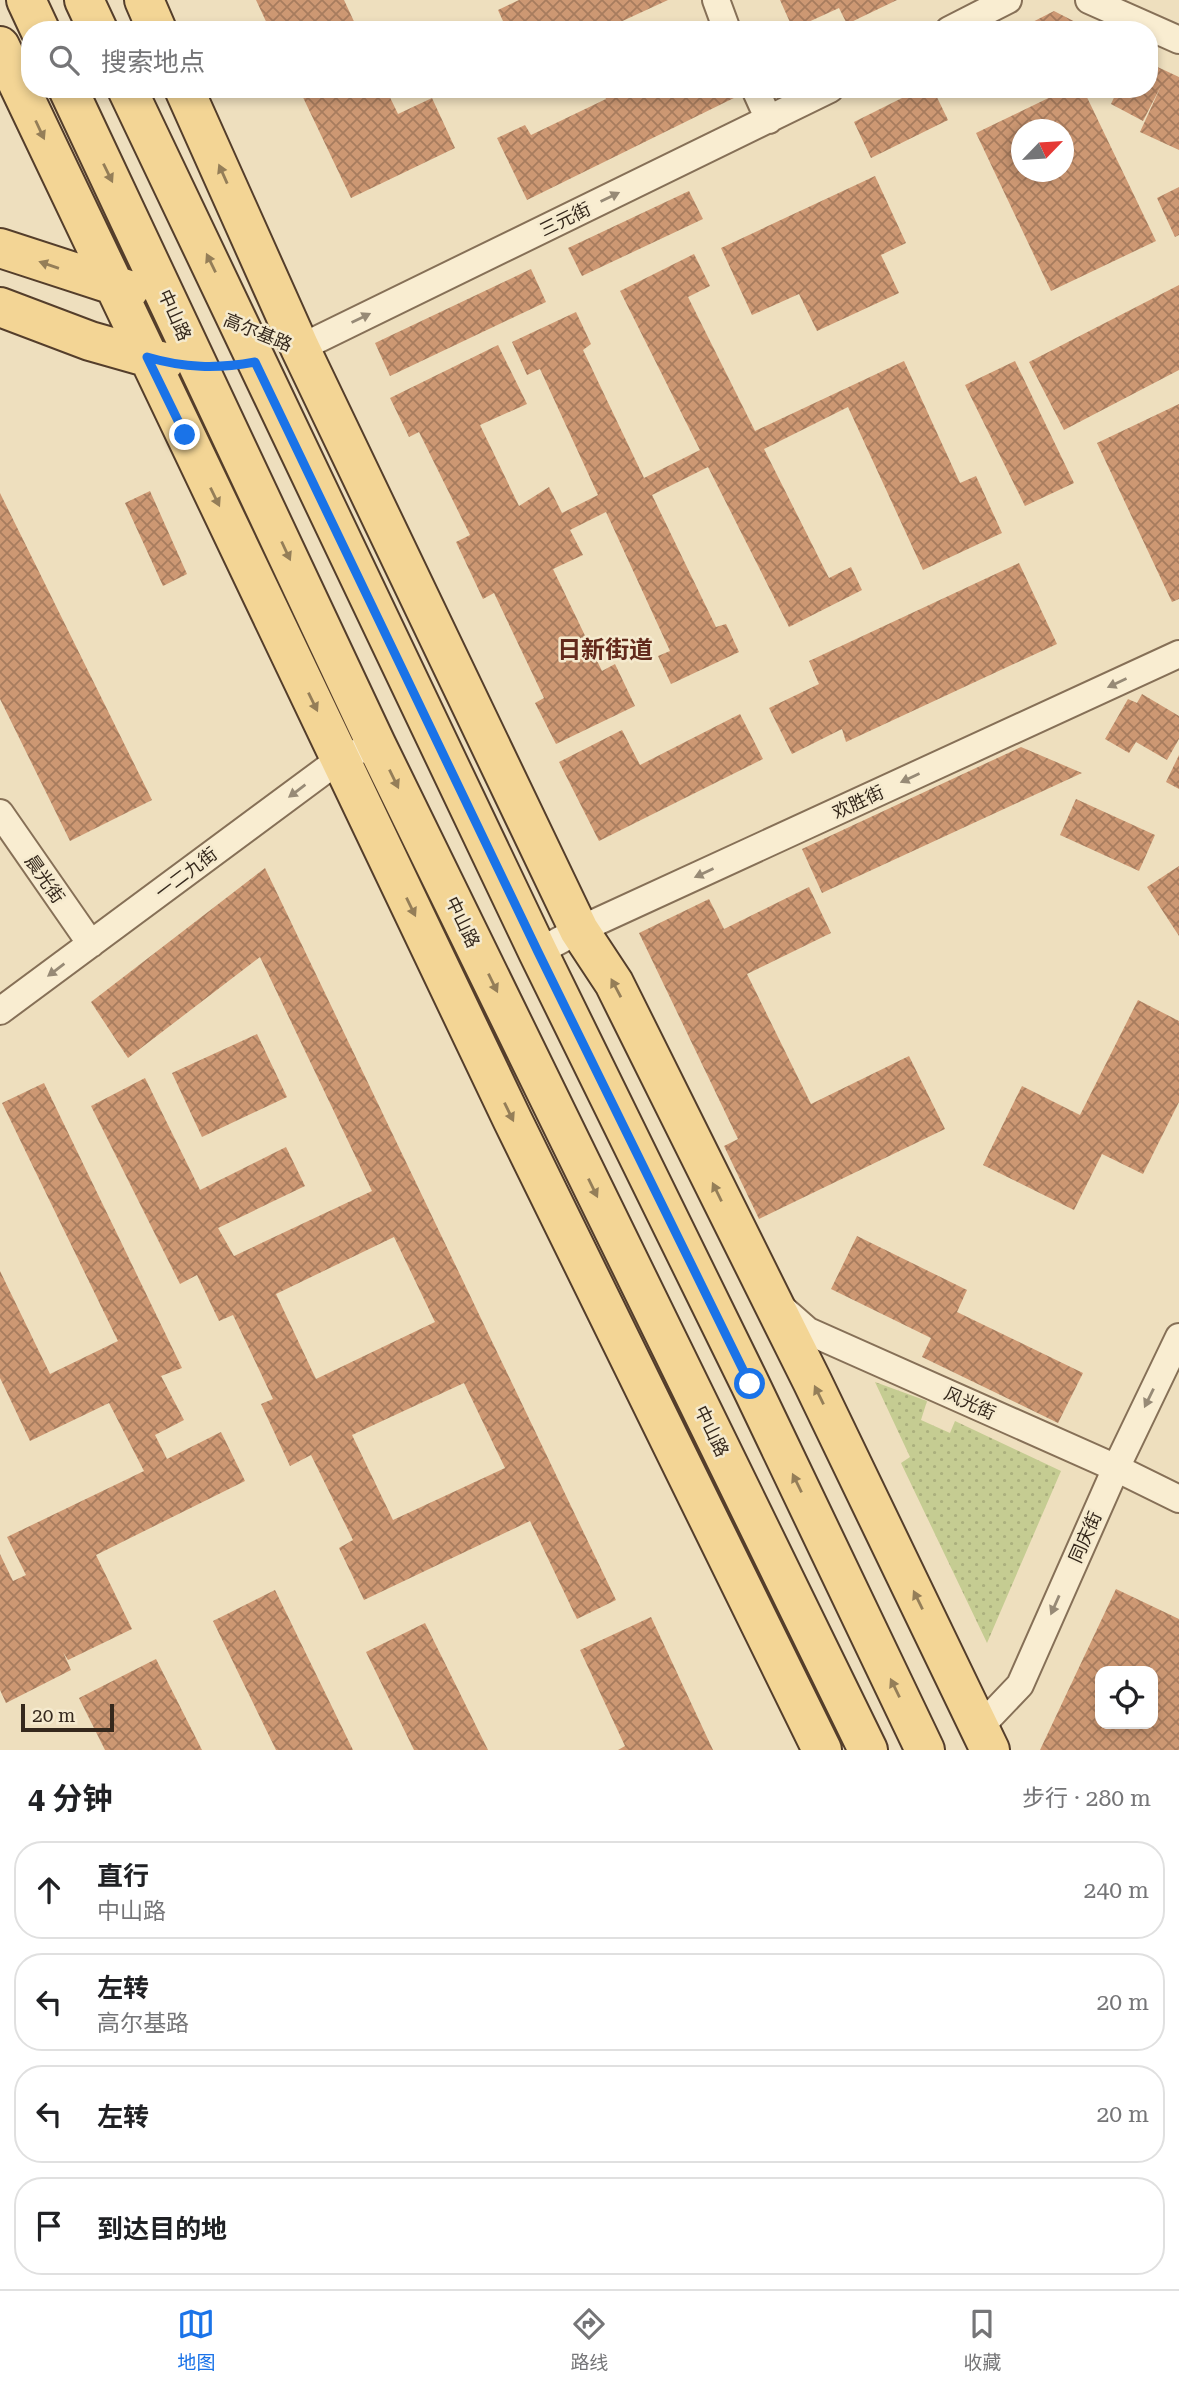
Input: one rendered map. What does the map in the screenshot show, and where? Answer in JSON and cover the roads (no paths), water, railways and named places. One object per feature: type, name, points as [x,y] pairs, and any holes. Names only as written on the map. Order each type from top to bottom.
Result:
[{"type":"main road","points":[[26,0],[36,21]]},
{"type":"main road","points":[[84,0],[94,21]]},
{"type":"main road","points":[[144,0],[154,21]]},
{"type":"main road","points":[[0,46],[21,91]]},
{"type":"main road","points":[[24,98],[513,1121],[822,1750]]},
{"type":"main road","name":"中山路","points":[[72,98],[376,744],[868,1750]]},
{"type":"main road","points":[[131,98],[538,952],[925,1750]]},
{"type":"main road","points":[[188,98],[300,348],[579,930],[614,983],[812,1381],[984,1739]]},
{"type":"main road","name":"高尔基路","points":[[0,248],[113,286],[240,322],[300,348]]},
{"type":"main road","name":"高尔基路","points":[[0,307],[90,341],[173,364],[198,367],[232,366],[300,348]]},
{"type":"main road","points":[[90,341],[138,384],[185,435]]},
{"type":"main road","points":[[147,357],[236,445]]},
{"type":"street","points":[[716,0],[724,21]]},
{"type":"street","points":[[967,21],[1009,0]]},
{"type":"street","points":[[1089,0],[1136,21]]},
{"type":"street","points":[[1158,31],[1179,40]]},
{"type":"street","points":[[759,98],[769,120]]},
{"type":"street","name":"三元街","points":[[300,348],[812,98]]},
{"type":"street","name":"欢胜街","points":[[538,952],[579,930],[1179,654]]},
{"type":"street","name":"一二九街","points":[[0,1011],[340,759],[376,744]]},
{"type":"street","name":"晨光街","points":[[0,813],[91,944]]},
{"type":"street","name":"风光街","points":[[769,1297],[807,1331],[1179,1499]]},
{"type":"street","name":"同庆街","points":[[984,1739],[1020,1685],[1115,1468],[1179,1337]]},
{"type":"district","name":"日新街道","points":[[605,650]]}]
